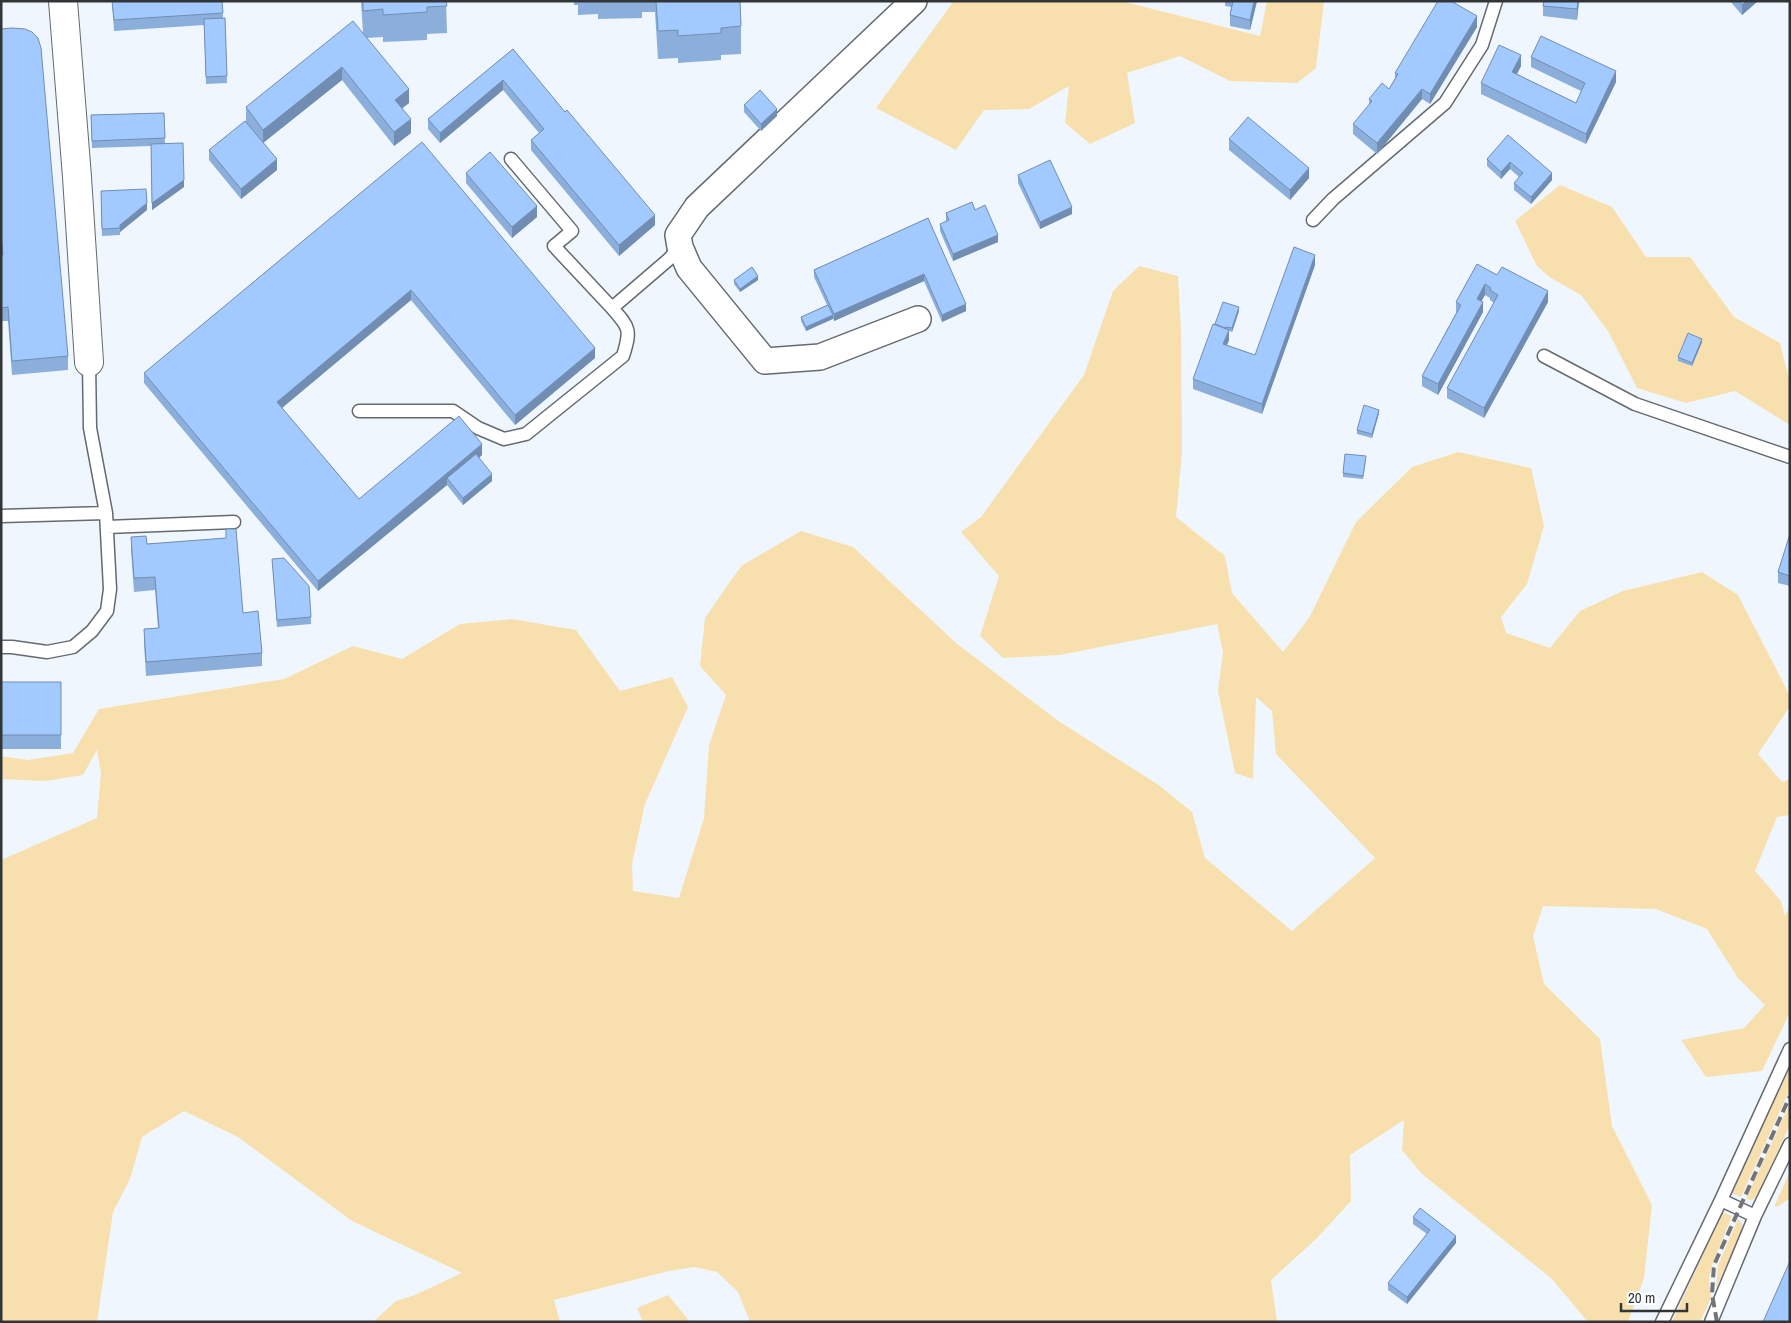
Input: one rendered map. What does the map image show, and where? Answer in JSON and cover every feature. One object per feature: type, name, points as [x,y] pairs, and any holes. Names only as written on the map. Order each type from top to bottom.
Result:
[{"type":"street","points":[[63,1],[89,362]]},
{"type":"street","points":[[914,1],[697,207],[678,235],[680,247],[689,268],[766,361],[792,361],[820,357],[918,319]]},
{"type":"lane","points":[[1313,220],[1333,199],[1445,103],[1482,45],[1496,1]]},
{"type":"lane","points":[[359,411],[453,411],[478,428],[504,439],[526,434],[622,356],[628,338],[626,324],[554,246],[572,231],[511,159]]},
{"type":"lane","points":[[612,308],[668,260],[680,247]]},
{"type":"lane","points":[[1544,356],[1635,404],[1790,457]]},
{"type":"lane","points":[[1,647],[47,652],[74,647],[92,631],[107,611],[110,589],[106,512],[90,428],[89,362]]},
{"type":"lane","points":[[1,516],[106,512]]},
{"type":"lane","points":[[107,527],[234,522]]},
{"type":"lane","points":[[1662,1322],[1790,1050]]},
{"type":"lane","points":[[1712,1322],[1755,1216],[1790,1144]]},
{"type":"lane","points":[[1721,1200],[1755,1216]]},
{"type":"shaded area","points":[[954,1],[1121,1],[1260,36],[1267,1],[1324,1],[1316,68],[1297,83],[1230,81],[1180,56],[1127,73],[1135,123],[1090,144],[1065,123],[1069,86],[1029,109],[984,110],[956,150],[876,108]]},
{"type":"shaded area","points":[[1560,185],[1612,207],[1646,257],[1690,257],[1734,317],[1780,343],[1790,383],[1790,425],[1735,391],[1686,403],[1637,388],[1608,331],[1581,295],[1551,278],[1537,266],[1515,221]]},
{"type":"shaded area","points":[[1139,266],[1178,276],[1181,330],[1182,453],[1176,517],[1225,556],[1232,593],[1283,652],[1309,618],[1356,522],[1412,467],[1458,452],[1531,468],[1544,526],[1527,584],[1501,617],[1506,633],[1550,648],[1580,611],[1623,591],[1702,572],[1738,595],[1790,696],[1790,706],[1758,754],[1782,782],[1790,779],[1790,815],[1777,817],[1755,871],[1781,901],[1785,916],[1790,905],[1790,1012],[1762,1071],[1706,1077],[1681,1040],[1744,1028],[1765,1005],[1738,978],[1707,929],[1656,909],[1543,906],[1533,936],[1544,984],[1600,1039],[1612,1126],[1652,1205],[1644,1278],[1628,1322],[1588,1322],[1552,1279],[1422,1174],[1402,1150],[1404,1120],[1350,1155],[1351,1201],[1316,1239],[1271,1280],[1277,1322],[750,1322],[738,1292],[717,1272],[694,1267],[669,1271],[554,1300],[560,1322],[373,1322],[396,1301],[415,1295],[462,1273],[352,1221],[238,1137],[184,1111],[142,1137],[130,1179],[113,1212],[97,1322],[1,1322],[1,860],[97,818],[101,773],[97,750],[83,775],[45,781],[1,779],[1,756],[28,760],[73,753],[99,709],[284,679],[353,646],[402,659],[460,624],[512,619],[576,630],[620,691],[672,677],[688,707],[645,804],[632,864],[633,891],[679,898],[704,818],[709,745],[726,695],[700,666],[705,618],[741,566],[801,531],[853,547],[956,643],[1057,720],[1160,786],[1192,812],[1205,858],[1292,931],[1375,858],[1276,754],[1272,711],[1256,697],[1253,779],[1235,773],[1218,691],[1223,652],[1217,624],[1060,655],[1003,658],[980,636],[999,576],[961,532],[981,517],[1084,375],[1113,291]]},
{"type":"shaded area","points":[[1790,1061],[1790,1089],[1741,1197],[1730,1192]]},
{"type":"shaded area","points":[[1790,1103],[1790,1125],[1757,1196],[1752,1200],[1746,1199]]},
{"type":"shaded area","points":[[1790,1171],[1790,1198],[1779,1206],[1774,1207]]},
{"type":"shaded area","points":[[1722,1212],[1732,1216],[1712,1265],[1709,1279],[1711,1298],[1700,1322],[1672,1322]]},
{"type":"shaded area","points":[[1738,1219],[1742,1223],[1742,1231],[1716,1289],[1718,1265]]},
{"type":"shaded area","points":[[668,1295],[690,1322],[643,1322],[637,1308]]},
{"type":"building","points":[[112,1],[222,1],[223,13],[114,20]]},
{"type":"building","points":[[363,1],[446,1],[447,6],[427,7],[427,12],[383,15],[383,9],[363,11]]},
{"type":"building","points":[[656,1],[740,1],[741,26],[721,28],[721,33],[678,36],[678,30],[658,31]]},
{"type":"building","points":[[1233,1],[1254,1],[1250,20],[1230,15]]},
{"type":"building","points":[[1438,1],[1451,1],[1477,16],[1430,94],[1422,89],[1377,143],[1353,124],[1372,101],[1369,99],[1382,83],[1389,89],[1398,74],[1395,73]]},
{"type":"building","points":[[1544,1],[1578,1],[1577,9],[1543,6]]},
{"type":"building","points":[[225,18],[227,76],[206,77],[204,19]]},
{"type":"building","points":[[353,21],[409,89],[395,100],[411,119],[394,132],[342,67],[263,130],[246,107]]},
{"type":"building","points":[[1,29],[25,29],[32,32],[38,38],[41,48],[68,356],[12,361],[8,307],[1,308],[1,255],[3,255],[1,235]]},
{"type":"building","points":[[1541,36],[1616,71],[1586,134],[1481,83],[1499,45],[1521,55],[1512,72],[1576,103],[1585,83],[1531,57]]},
{"type":"building","points":[[513,49],[655,215],[619,245],[531,140],[544,129],[503,80],[440,133],[428,119]]},
{"type":"building","points":[[760,90],[777,109],[761,124],[744,105]]},
{"type":"building","points":[[164,113],[165,138],[92,141],[91,115]]},
{"type":"building","points":[[1248,117],[1309,168],[1290,190],[1229,139]]},
{"type":"building","points":[[245,121],[277,159],[241,189],[209,150]]},
{"type":"building","points":[[1508,135],[1552,173],[1531,197],[1514,183],[1523,173],[1510,162],[1501,172],[1487,159]]},
{"type":"building","points":[[422,142],[595,348],[515,415],[411,290],[277,402],[359,499],[459,416],[482,444],[318,581],[144,373]]},
{"type":"building","points":[[183,143],[184,180],[152,203],[151,144]]},
{"type":"building","points":[[490,152],[537,206],[512,227],[466,173]]},
{"type":"building","points":[[1050,160],[1072,207],[1040,222],[1018,175]]},
{"type":"building","points":[[146,189],[147,203],[120,225],[120,228],[102,229],[101,191]]},
{"type":"building","points":[[972,202],[975,210],[985,205],[998,235],[953,254],[940,224],[949,220],[946,213]]},
{"type":"building","points":[[928,218],[966,304],[942,315],[924,274],[834,314],[814,270]]},
{"type":"building","points":[[1294,247],[1315,255],[1262,404],[1193,379],[1213,324],[1229,330],[1223,344],[1255,355]]},
{"type":"building","points":[[1477,264],[1497,275],[1502,267],[1548,291],[1484,408],[1447,388],[1498,295],[1485,284],[1477,299],[1483,302],[1438,384],[1422,376],[1461,305],[1456,302]]},
{"type":"building","points":[[752,267],[758,276],[740,289],[734,280]]},
{"type":"building","points":[[1223,302],[1239,307],[1232,328],[1225,328],[1215,324]]},
{"type":"building","points":[[828,305],[833,315],[806,327],[801,317]]},
{"type":"building","points":[[1688,333],[1702,339],[1692,363],[1678,357]]},
{"type":"building","points":[[1364,405],[1379,410],[1372,434],[1357,430]]},
{"type":"building","points":[[476,454],[492,474],[463,498],[447,478]]},
{"type":"building","points":[[1345,454],[1366,456],[1363,476],[1343,473]]},
{"type":"building","points":[[226,529],[236,529],[243,613],[258,611],[262,653],[146,662],[144,629],[159,628],[155,577],[134,578],[131,537],[146,536],[147,544],[226,538]]},
{"type":"building","points":[[1790,534],[1790,576],[1778,572]]},
{"type":"building","points":[[284,558],[309,586],[311,617],[277,620],[272,559]]},
{"type":"building","points":[[1,682],[61,682],[61,735],[1,735]]},
{"type":"building","points":[[1420,1208],[1456,1236],[1407,1297],[1388,1283],[1430,1230],[1413,1217]]},
{"type":"building","points":[[1790,1261],[1790,1322],[1763,1322]]},
{"type":"railway","points":[[1717,1322],[1712,1294],[1714,1265],[1790,1096]]}]
